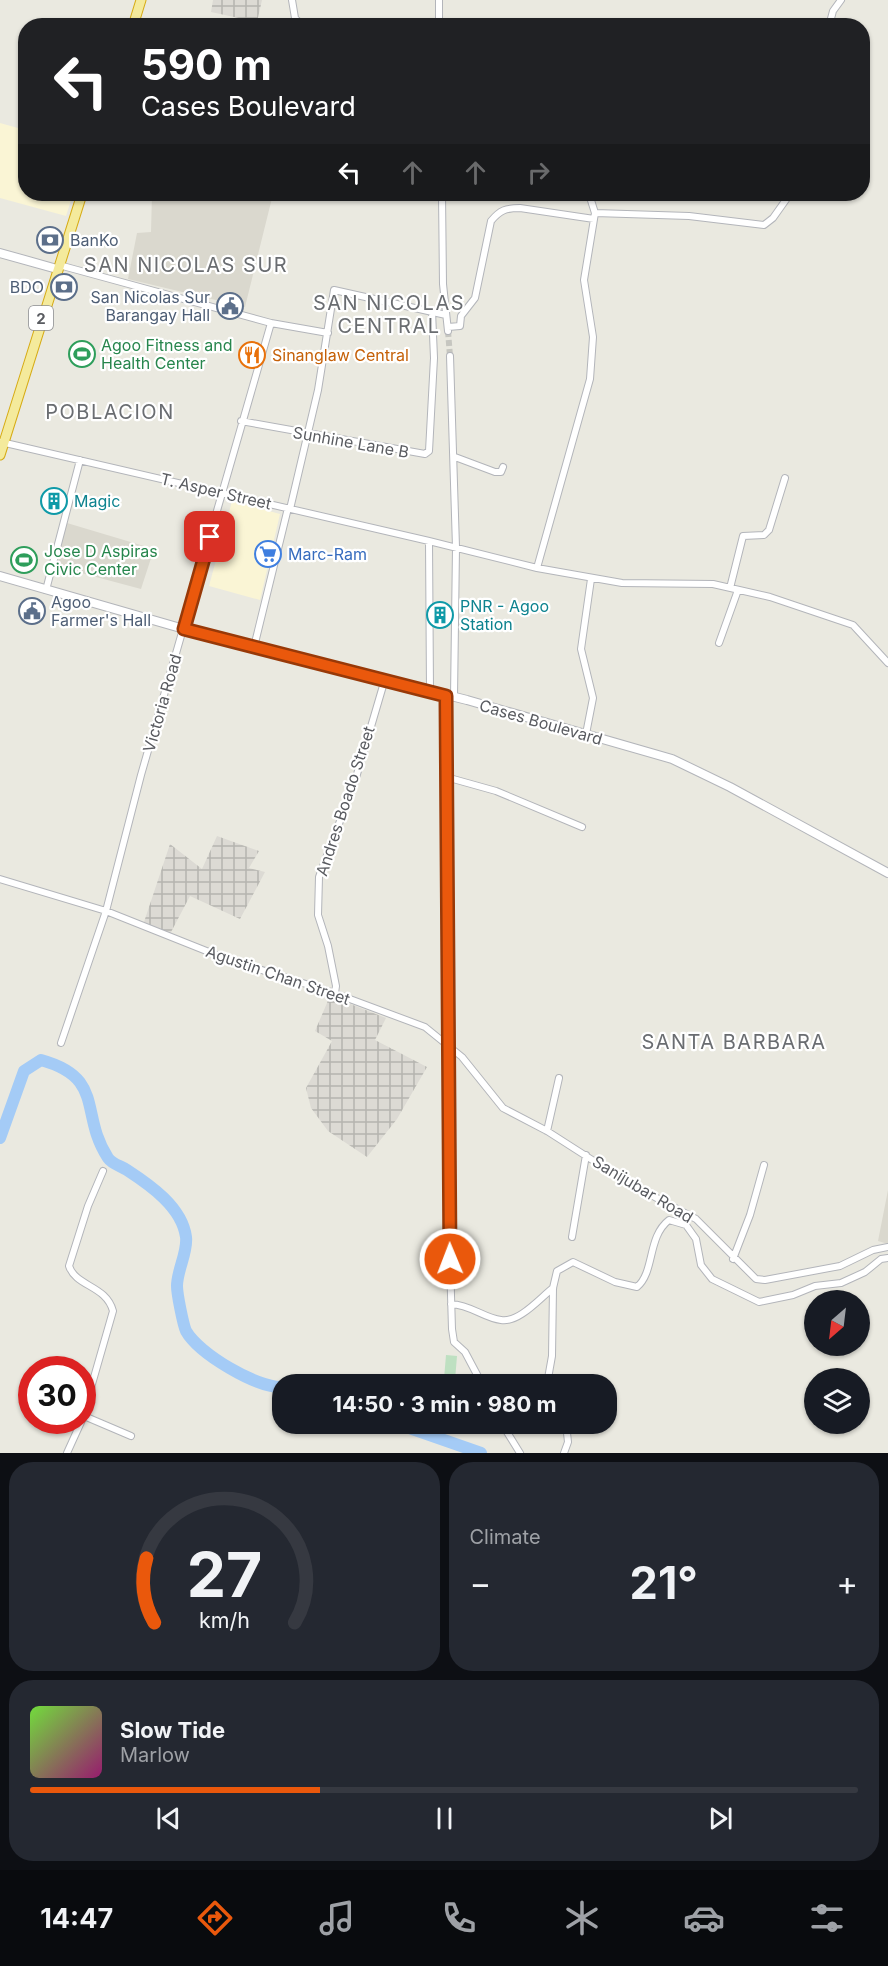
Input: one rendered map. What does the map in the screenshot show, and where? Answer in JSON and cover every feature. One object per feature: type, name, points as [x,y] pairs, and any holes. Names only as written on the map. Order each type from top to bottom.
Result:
[{"type":"highway","points":[[135,18],[141,0]]},
{"type":"highway","name":"2","points":[[0,455],[2,442],[80,201]]},
{"type":"street","points":[[292,0],[295,18]]},
{"type":"street","points":[[439,0],[439,18]]},
{"type":"street","points":[[831,18],[841,0]]},
{"type":"street","points":[[442,201],[448,329],[460,326],[461,316],[475,298],[491,221],[498,212],[508,208],[520,207],[594,216],[689,216],[764,225],[773,218],[785,201]]},
{"type":"street","points":[[537,568],[590,379],[593,337],[584,280],[594,216],[591,201]]},
{"type":"street","points":[[0,253],[271,323],[328,333]]},
{"type":"street","points":[[254,647],[308,434],[334,290],[446,315]]},
{"type":"street","name":"Sunhine Lane B","points":[[241,421],[425,454],[429,451],[434,358],[432,311]]},
{"type":"street","name":"Victoria Road","points":[[61,1043],[106,911],[141,775],[271,323]]},
{"type":"street","points":[[450,356],[456,547],[446,777],[451,1304],[454,1342],[465,1352],[477,1374]]},
{"type":"street","name":"T. Asper Street","points":[[2,442],[591,579],[622,583],[713,584],[770,597],[847,622],[860,631],[888,663]]},
{"type":"street","points":[[454,457],[495,472],[501,472],[503,468]]},
{"type":"street","points":[[46,590],[80,460]]},
{"type":"street","points":[[730,588],[743,536],[764,535],[769,530],[785,478]]},
{"type":"street","points":[[429,541],[430,691]]},
{"type":"street","name":"Cases Boulevard","points":[[0,576],[184,629],[450,696],[687,765],[888,873]]},
{"type":"street","points":[[586,734],[593,698],[581,650],[591,579]]},
{"type":"street","points":[[719,643],[738,590]]},
{"type":"street","name":"Andres Boado Street","points":[[335,993],[336,986],[328,946],[318,915],[319,877],[355,781],[385,679]]},
{"type":"street","points":[[446,777],[496,791],[582,827]]},
{"type":"street","name":"Agustin Chan Street","points":[[0,879],[106,911],[224,958],[335,993],[416,1023],[447,1045]]},
{"type":"street","name":"Sanijubar Road","points":[[447,1045],[462,1057],[503,1108],[547,1131],[625,1181],[696,1219],[733,1259],[756,1279],[765,1280],[840,1266],[873,1250],[888,1247]]},
{"type":"street","points":[[547,1131],[559,1078]]},
{"type":"street","points":[[572,1237],[586,1155]]},
{"type":"street","points":[[733,1259],[750,1215],[764,1165]]},
{"type":"street","points":[[96,1372],[113,1311],[107,1296],[75,1275],[69,1266],[88,1206],[103,1171]]},
{"type":"street","points":[[549,1374],[552,1356],[553,1288],[557,1270],[573,1262],[615,1282],[637,1287],[645,1278],[653,1243],[663,1224],[669,1220],[686,1225],[696,1239],[701,1265],[712,1280],[759,1302],[794,1295],[815,1286],[840,1283],[865,1272],[881,1259],[888,1258]]},
{"type":"street","points":[[451,1304],[463,1305],[501,1320],[510,1320],[553,1288]]},
{"type":"street","points":[[96,1423],[131,1436]]},
{"type":"street","points":[[67,1453],[76,1434]]},
{"type":"street","points":[[508,1434],[520,1453]]},
{"type":"street","points":[[564,1453],[568,1442],[567,1434]]},
{"type":"shaded area","points":[[213,0],[262,0],[258,18],[239,18],[211,12]]},
{"type":"shaded area","points":[[0,123],[18,128],[18,201],[71,201],[66,216],[0,198]]},
{"type":"shaded area","points":[[152,201],[271,201],[245,307],[128,279],[137,233],[151,232]]},
{"type":"shaded area","points":[[232,501],[280,514],[260,600],[209,586]]},
{"type":"shaded area","points":[[67,523],[154,549],[141,589],[55,566]]},
{"type":"shaded area","points":[[217,836],[259,851],[249,868],[265,872],[240,919],[190,896],[170,934],[143,925],[170,844],[202,869]]},
{"type":"shaded area","points":[[330,996],[386,1018],[375,1040],[427,1067],[397,1119],[367,1157],[328,1131],[311,1108],[306,1088],[332,1041],[315,1031]]},
{"type":"shaded area","points":[[888,1190],[888,1244],[878,1241]]},
{"type":"green space","points":[[446,1355],[457,1356],[456,1374],[444,1374]]},
{"type":"waterway","points":[[0,1138],[24,1071],[41,1060],[75,1077],[83,1087],[88,1099],[99,1142],[108,1158],[164,1198],[183,1226],[186,1243],[177,1286],[186,1331],[203,1350],[215,1359],[244,1376],[272,1386]]},
{"type":"waterway","points":[[427,1434],[481,1453]]},
{"type":"tunnel","points":[[448,331],[450,356]]},
{"type":"place","name":"BanKo","points":[[50,240]]},
{"type":"place","name":"BDO","points":[[64,287]]},
{"type":"place","name":"San Nicolas Sur Barangay Hall","points":[[230,306]]},
{"type":"place","name":"Agoo Fitness and Health Center","points":[[82,354]]},
{"type":"place","name":"Sinanglaw Central","points":[[252,355]]},
{"type":"place","name":"Magic","points":[[54,501]]},
{"type":"place","name":"Marc-Ram","points":[[268,554]]},
{"type":"place","name":"Jose D Aspiras Civic Center","points":[[24,560]]},
{"type":"place","name":"Agoo Farmer's Hall","points":[[32,611]]},
{"type":"place","name":"PNR - Agoo Station","points":[[440,615]]},
{"type":"district","name":"SAN NICOLAS SUR","points":[[186,265]]},
{"type":"district","name":"SAN NICOLAS CENTRAL","points":[[389,314]]},
{"type":"district","name":"POBLACION","points":[[110,412]]},
{"type":"district","name":"SANTA BARBARA","points":[[734,1042]]},
{"type":"route","points":[[210,537],[184,629],[446,696],[447,1159],[450,1259]]}]
